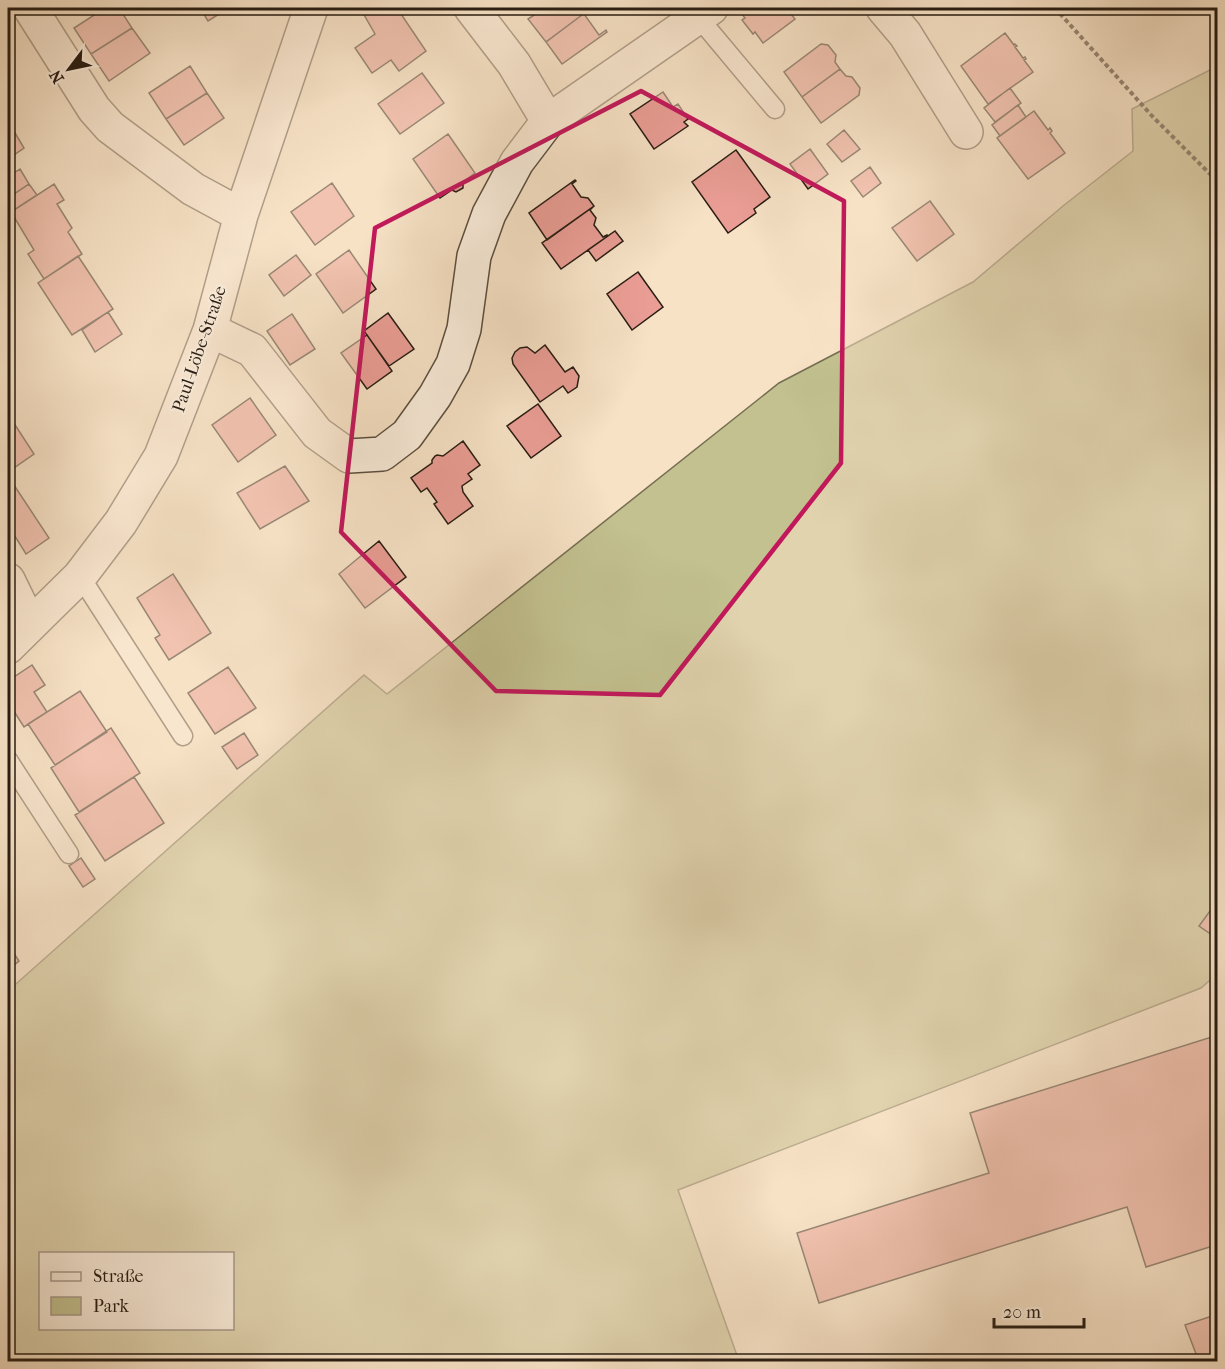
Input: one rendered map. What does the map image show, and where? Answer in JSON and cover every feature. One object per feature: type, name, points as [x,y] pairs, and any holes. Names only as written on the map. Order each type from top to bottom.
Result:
[{"type":"street","points":[[30,8],[94,109],[110,127],[193,189],[241,215]]},
{"type":"street","name":"Paul-Löbe-Straße","points":[[19,636],[80,576],[121,522],[161,456],[210,330],[241,215],[311,8]]},
{"type":"street","points":[[471,8],[514,64],[548,121]]},
{"type":"street","points":[[883,8],[905,34],[966,132]]},
{"type":"street","points":[[210,330],[252,350],[318,433],[349,456],[382,454],[407,435],[435,396],[453,364],[464,329],[474,256],[489,214],[517,162],[548,121],[704,12]]},
{"type":"street","points":[[8,580],[19,636]]},
{"type":"lane","points":[[704,12],[775,109]]},
{"type":"lane","points":[[80,576],[183,736]]},
{"type":"lane","points":[[8,760],[69,854]]},
{"type":"path","points":[[1055,8],[1153,117],[1218,182]]},
{"type":"highlighted area","points":[[641,91],[844,201],[841,463],[660,695],[496,691],[341,532],[375,228]]},
{"type":"green space","points":[[1212,69],[1217,69],[1217,974],[1201,988],[678,1190],[739,1361],[8,1361],[8,991],[364,675],[387,694],[779,383],[973,282],[1133,151],[1132,109]]},
{"type":"building","points":[[105,8],[119,8],[132,28],[91,54],[74,28]]},
{"type":"building","points":[[200,8],[229,8],[208,21]]},
{"type":"building","points":[[370,8],[397,8],[426,51],[399,71],[391,60],[372,73],[355,48],[375,34],[363,13]]},
{"type":"building","points":[[545,8],[579,8],[583,13],[590,9],[546,42],[528,19]]},
{"type":"building","points":[[737,8],[786,8],[795,19],[763,43],[742,20],[745,18]]},
{"type":"building","points":[[590,9],[584,14],[599,35],[606,30],[607,32],[562,64],[546,42]]},
{"type":"building","points":[[132,28],[150,53],[109,81],[91,54]]},
{"type":"building","points":[[1005,33],[1017,46],[1015,47],[1023,58],[1025,57],[1024,60],[1033,72],[988,104],[961,66]]},
{"type":"building","points":[[821,44],[828,45],[836,55],[835,62],[840,69],[802,97],[784,72]]},
{"type":"building","points":[[190,66],[207,93],[166,119],[149,93]]},
{"type":"building","points":[[840,69],[846,76],[852,77],[860,88],[859,95],[821,123],[802,97]]},
{"type":"building","points":[[422,73],[444,103],[400,134],[378,104]]},
{"type":"building","points":[[1010,88],[1021,103],[995,122],[984,108]]},
{"type":"building","points":[[663,92],[673,107],[678,104],[688,119],[684,122],[688,126],[654,149],[630,114]]},
{"type":"building","points":[[207,93],[224,118],[184,145],[166,119]]},
{"type":"building","points":[[1018,105],[1026,117],[1000,136],[992,125]]},
{"type":"building","points":[[1034,111],[1048,130],[1050,128],[1052,131],[1050,133],[1065,153],[1028,179],[997,138]]},
{"type":"building","points":[[8,121],[24,148],[8,159]]},
{"type":"building","points":[[844,130],[860,149],[842,162],[827,144]]},
{"type":"building","points":[[448,134],[475,173],[463,182],[463,188],[456,192],[452,190],[440,198],[413,159]]},
{"type":"building","points":[[810,149],[828,174],[808,189],[790,164]]},
{"type":"building","points":[[736,150],[770,197],[754,209],[756,213],[728,233],[692,182]]},
{"type":"building","points":[[870,167],[881,183],[863,197],[851,181]]},
{"type":"building","points":[[20,169],[29,184],[8,198],[8,177]]},
{"type":"building","points":[[575,180],[572,184],[581,197],[588,198],[594,206],[547,240],[529,213]]},
{"type":"building","points":[[332,183],[354,216],[315,245],[291,212]]},
{"type":"building","points":[[29,184],[37,195],[11,212],[8,208],[8,198]]},
{"type":"building","points":[[54,184],[64,200],[57,204],[72,228],[68,232],[82,254],[44,279],[28,254],[34,250],[11,212]]},
{"type":"building","points":[[930,201],[954,234],[917,261],[892,228]]},
{"type":"building","points":[[594,206],[590,210],[596,218],[594,225],[603,237],[608,236],[561,269],[542,243]]},
{"type":"building","points":[[615,231],[623,241],[596,261],[588,250]]},
{"type":"building","points":[[349,250],[376,289],[343,313],[316,274]]},
{"type":"building","points":[[296,255],[311,275],[284,296],[269,275]]},
{"type":"building","points":[[78,256],[113,309],[72,335],[38,283]]},
{"type":"building","points":[[638,272],[663,307],[632,330],[607,294]]},
{"type":"building","points":[[108,312],[122,334],[95,352],[82,330]]},
{"type":"building","points":[[388,313],[414,349],[389,366],[364,331]]},
{"type":"building","points":[[292,314],[315,349],[290,365],[267,331]]},
{"type":"building","points":[[367,335],[392,371],[367,389],[341,353]]},
{"type":"building","points":[[545,345],[565,372],[573,367],[579,376],[577,387],[568,393],[563,386],[540,402],[513,364],[512,358],[520,348],[527,347],[535,353]]},
{"type":"building","points":[[250,398],[276,435],[238,462],[212,425]]},
{"type":"building","points":[[538,404],[561,436],[531,458],[507,426]]},
{"type":"building","points":[[8,414],[34,454],[8,472]]},
{"type":"building","points":[[463,441],[480,465],[468,474],[472,479],[462,486],[463,492],[473,506],[448,524],[434,504],[437,502],[427,488],[421,492],[411,478],[432,463],[435,456],[443,456]]},
{"type":"building","points":[[285,466],[309,501],[260,529],[237,493]]},
{"type":"building","points":[[8,476],[49,538],[26,554],[8,525]]},
{"type":"building","points":[[379,541],[406,577],[365,608],[339,574]]},
{"type":"building","points":[[173,574],[211,633],[169,660],[155,638],[160,635],[137,598]]},
{"type":"building","points":[[32,665],[45,685],[34,692],[47,712],[24,727],[8,702],[8,681]]},
{"type":"building","points":[[228,667],[256,708],[215,734],[188,693]]},
{"type":"building","points":[[80,691],[107,732],[55,765],[28,724]]},
{"type":"building","points":[[111,728],[140,773],[79,812],[51,768]]},
{"type":"building","points":[[244,733],[258,755],[237,769],[222,747]]},
{"type":"building","points":[[134,777],[164,823],[105,861],[75,815]]},
{"type":"building","points":[[81,858],[95,879],[83,887],[69,866]]},
{"type":"building","points":[[1218,900],[1218,939],[1199,926]]},
{"type":"building","points":[[8,944],[19,961],[8,970]]},
{"type":"building","points":[[1218,1035],[1218,1251],[1216,1245],[1146,1267],[1127,1207],[819,1303],[797,1233],[989,1173],[970,1113]]},
{"type":"building","points":[[1218,1314],[1218,1362],[1192,1362],[1198,1359],[1185,1325]]}]
